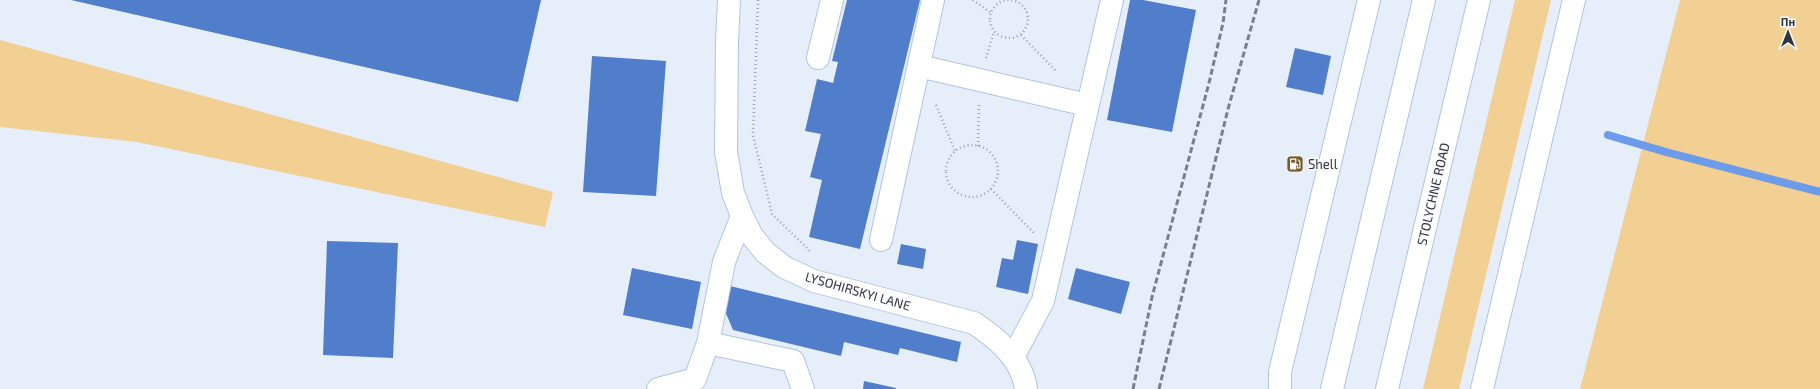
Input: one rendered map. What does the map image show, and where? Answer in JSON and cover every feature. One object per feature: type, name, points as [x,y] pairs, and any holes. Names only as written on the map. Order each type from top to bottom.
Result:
[{"type":"main road","name":"LYSOHIRSKYI LANE","points":[[729,0],[726,152],[733,193],[752,236],[765,252],[784,267],[814,281],[974,323],[993,336],[1013,357]]},
{"type":"main road","points":[[818,58],[832,0]]},
{"type":"main road","points":[[882,240],[933,0]]},
{"type":"main road","points":[[1026,389],[1013,357],[1043,301],[1112,0]]},
{"type":"main road","points":[[1280,389],[1280,372],[1369,0]]},
{"type":"main road","points":[[1332,389],[1424,0]]},
{"type":"main road","name":"STOLYCHNE ROAD","points":[[1387,389],[1479,0]]},
{"type":"main road","points":[[1482,389],[1574,0]]},
{"type":"main road","points":[[919,66],[1087,104]]},
{"type":"main road","points":[[658,389],[695,379],[708,343],[724,262],[742,216]]},
{"type":"main road","points":[[708,343],[793,361],[803,389]]},
{"type":"path","points":[[758,0],[753,134],[772,214],[813,254]]},
{"type":"path","points":[[973,0],[991,13]]},
{"type":"path","points":[[1003,0],[1018,2],[1024,6],[1029,20],[1021,35],[1012,39],[1002,38],[994,32],[990,23],[991,13],[996,5],[1003,0]]},
{"type":"path","points":[[1021,35],[1060,76]]},
{"type":"path","points":[[978,146],[979,79]]},
{"type":"path","points":[[934,101],[955,151]]},
{"type":"path","points":[[962,146],[978,146],[988,151],[995,159],[998,169],[996,179],[991,189],[982,194],[971,197],[961,194],[952,188],[947,178],[946,168],[950,157],[955,151],[962,146]]},
{"type":"path","points":[[991,189],[1054,254]]},
{"type":"shaded area","points":[[1515,0],[1551,0],[1459,389],[1423,389]]},
{"type":"shaded area","points":[[1680,0],[1820,0],[1820,389],[1580,389]]},
{"type":"shaded area","points":[[0,40],[553,192],[545,227],[137,142],[0,127]]},
{"type":"building","points":[[71,0],[541,0],[518,102]]},
{"type":"building","points":[[847,0],[920,0],[860,249],[809,237],[822,180],[810,177],[821,134],[805,131],[817,79],[833,83],[838,62],[832,61]]},
{"type":"building","points":[[1130,0],[1143,0],[1196,10],[1172,132],[1107,120]]},
{"type":"building","points":[[1295,48],[1331,56],[1323,95],[1286,87]]},
{"type":"building","points":[[592,56],[666,61],[656,196],[583,192]]},
{"type":"building","points":[[1017,240],[1038,244],[1028,294],[996,287],[1002,258],[1013,260]]},
{"type":"building","points":[[327,241],[398,243],[393,358],[323,355]]},
{"type":"building","points":[[901,244],[926,249],[923,269],[897,264]]},
{"type":"building","points":[[632,268],[701,282],[692,329],[623,315]]},
{"type":"building","points":[[1076,268],[1130,282],[1121,314],[1068,299]]},
{"type":"building","points":[[730,286],[961,342],[957,362],[900,348],[898,355],[844,342],[841,356],[733,330],[725,311]]},
{"type":"building","points":[[864,381],[896,388],[896,389],[863,389]]},
{"type":"waterway","points":[[1608,135],[1666,152],[1820,192]]},
{"type":"railway","points":[[1133,389],[1152,297],[1209,83],[1223,23],[1226,0]]},
{"type":"railway","points":[[1159,389],[1228,109],[1259,0]]},
{"type":"place","name":"Shell","points":[[1295,164]]}]
